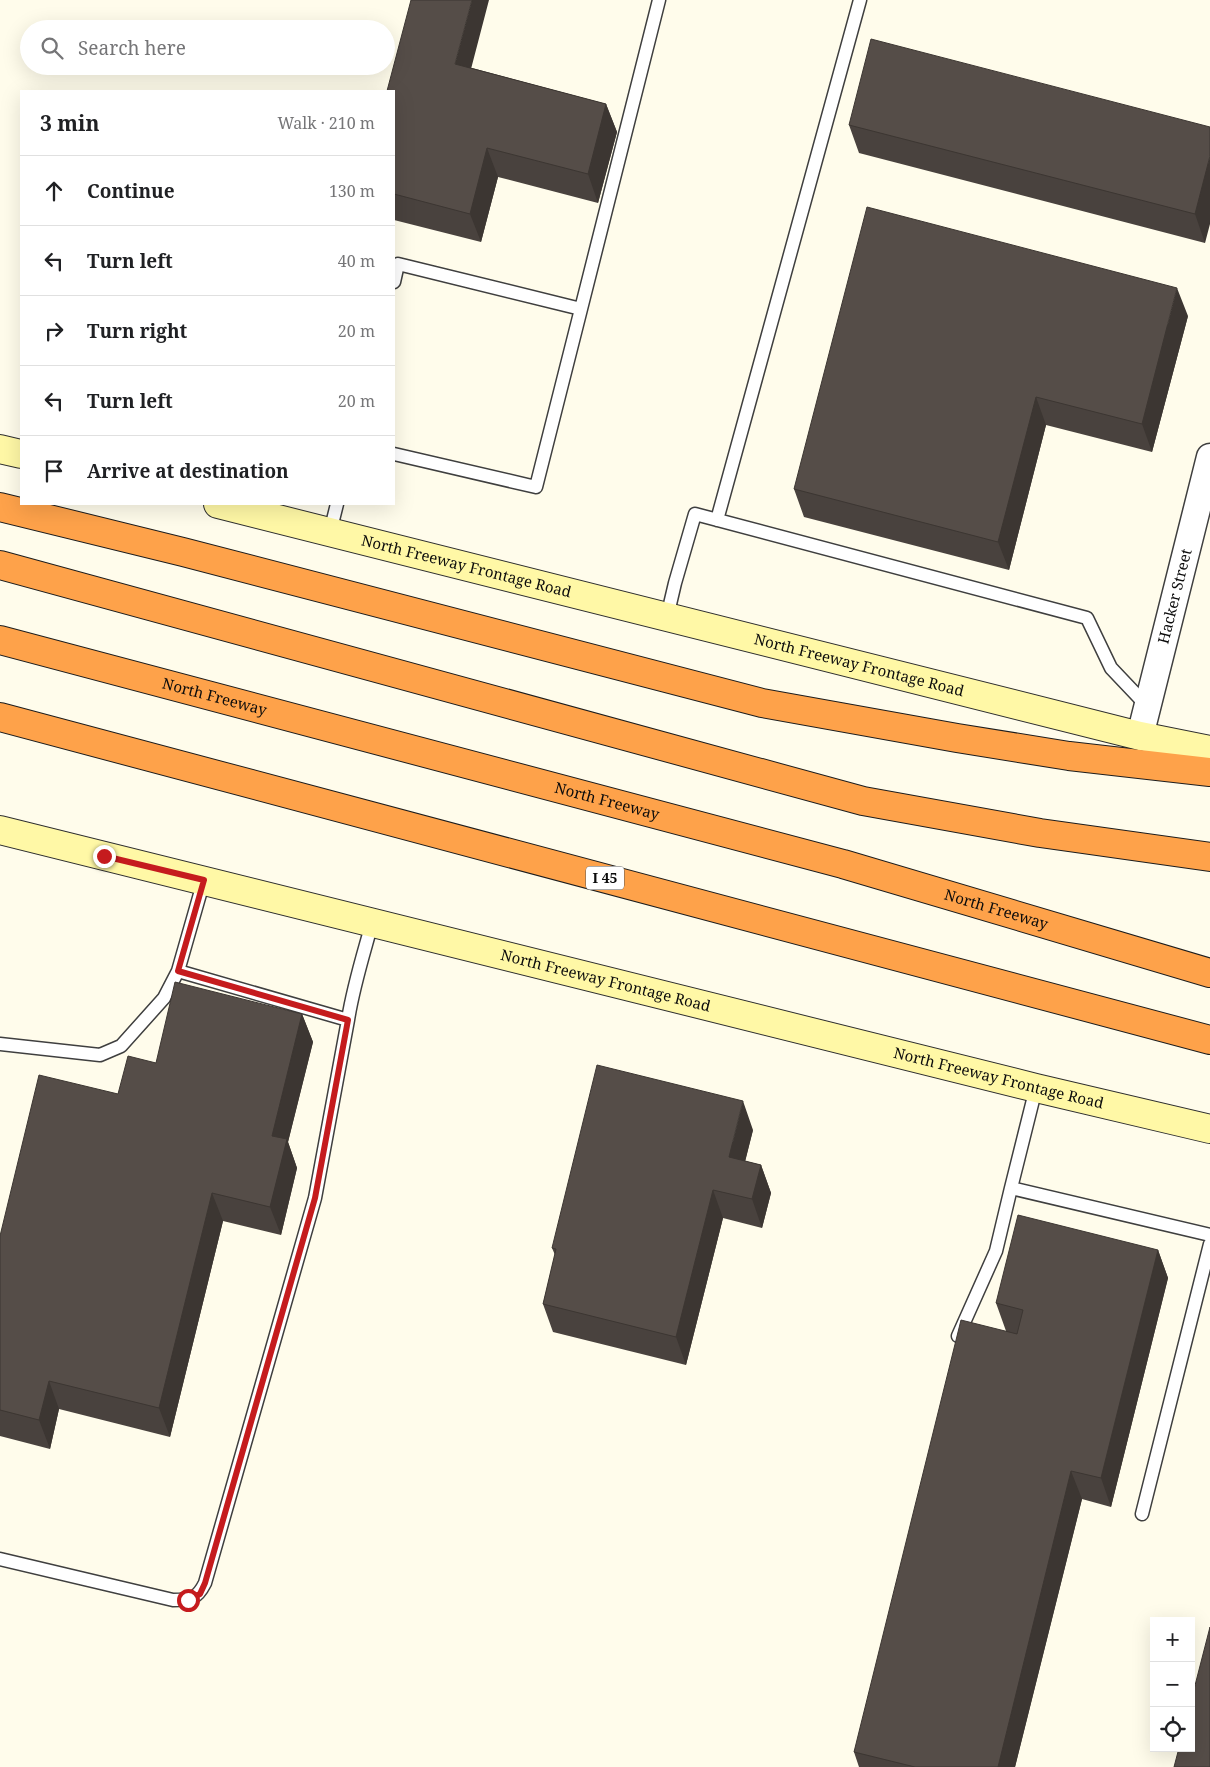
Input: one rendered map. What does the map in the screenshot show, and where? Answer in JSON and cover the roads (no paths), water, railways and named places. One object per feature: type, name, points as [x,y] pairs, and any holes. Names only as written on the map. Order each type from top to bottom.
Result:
[{"type":"highway","points":[[0,507],[183,552],[762,703],[1069,756],[1210,772]]},
{"type":"highway","points":[[0,565],[863,800],[1040,833],[1210,857]]},
{"type":"highway","name":"North Freeway","points":[[0,640],[843,864],[1210,973]]},
{"type":"highway","name":"I 45","points":[[0,717],[1210,1040]]},
{"type":"main road","points":[[0,449],[20,454]]},
{"type":"main road","name":"North Freeway Frontage Road","points":[[222,505],[1140,736],[1210,750]]},
{"type":"main road","name":"North Freeway Frontage Road","points":[[0,830],[1036,1088],[1210,1129]]},
{"type":"street","name":"Hacker Street","points":[[1140,736],[1204,502],[1210,457]]},
{"type":"lane","points":[[395,454],[536,487],[659,0]]},
{"type":"lane","points":[[717,520],[860,0]]},
{"type":"lane","points":[[395,278],[398,264],[581,309]]},
{"type":"lane","points":[[330,532],[337,505]]},
{"type":"lane","points":[[667,617],[674,584],[695,514],[1087,618],[1111,668],[1148,707]]},
{"type":"lane","points":[[0,1044],[100,1055],[120,1046],[164,998],[178,971],[204,880]]},
{"type":"lane","points":[[0,1559],[173,1600],[188,1600],[200,1594],[208,1574],[315,1198],[354,986],[372,923]]},
{"type":"lane","points":[[178,971],[348,1020]]},
{"type":"lane","points":[[954,1348],[996,1250],[1036,1088]]},
{"type":"lane","points":[[1011,1188],[1210,1235]]},
{"type":"lane","points":[[1142,1514],[1210,1244]]}]
